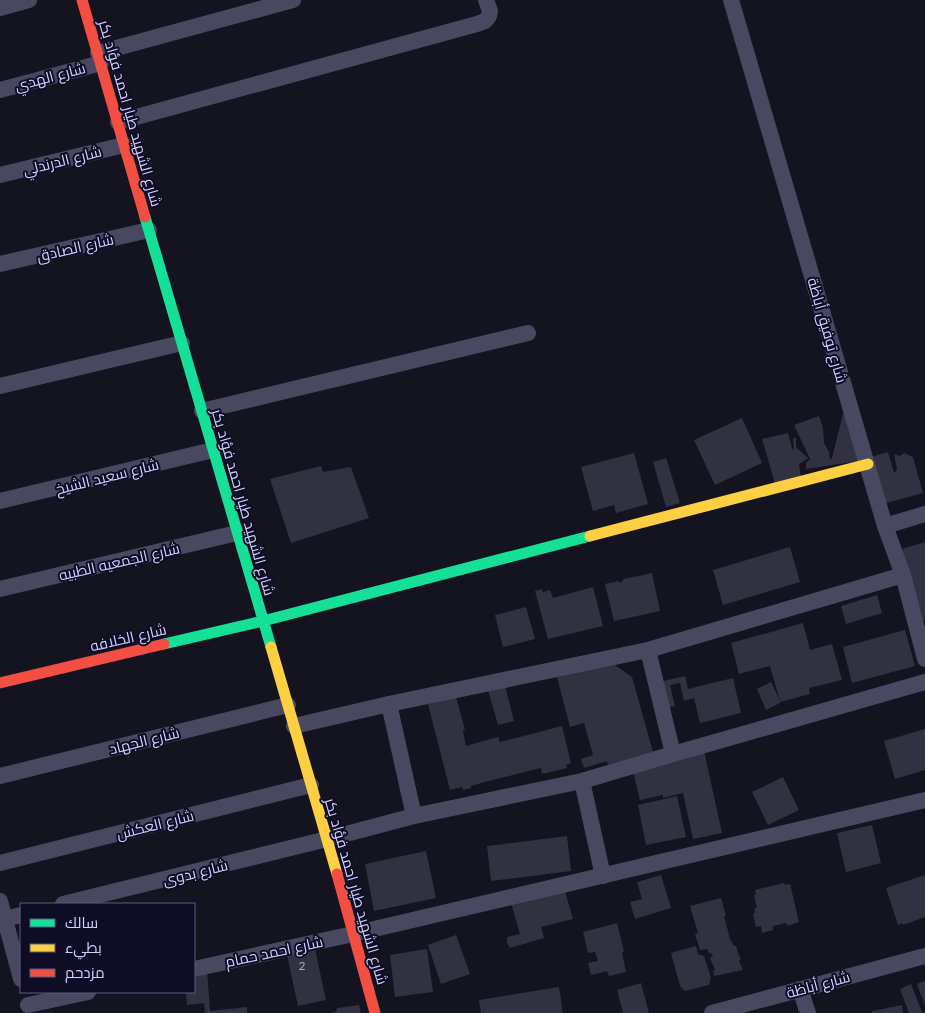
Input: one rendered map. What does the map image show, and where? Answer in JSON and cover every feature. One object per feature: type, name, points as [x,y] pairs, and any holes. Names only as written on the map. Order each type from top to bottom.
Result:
[{"type":"street","points":[[0,8],[29,0]]},
{"type":"street","name":"شارع الشهيد طيار احمد فؤاد بكر","points":[[82,0],[327,839],[375,1013]]},
{"type":"street","name":"شارع الهدي","points":[[0,90],[99,58],[293,0]]},
{"type":"street","points":[[118,122],[477,24],[490,16],[486,0]]},
{"type":"street","name":"شارع توفيق أباظة","points":[[731,0],[885,526],[903,575],[925,659]]},
{"type":"street","name":"شارع الدرندلي","points":[[0,175],[124,145]]},
{"type":"street","name":"شارع الصادق","points":[[0,264],[149,230]]},
{"type":"street","points":[[202,411],[528,333]]},
{"type":"street","points":[[0,386],[182,343]]},
{"type":"street","name":"شارع سعيد الشيخ","points":[[0,501],[213,450]]},
{"type":"street","name":"شارع الخلافه","points":[[0,683],[263,621],[868,464]]},
{"type":"street","points":[[885,526],[925,514]]},
{"type":"street","name":"شارع الجمعيه الطبيه","points":[[0,589],[237,533]]},
{"type":"street","points":[[294,726],[389,704],[648,650],[903,575]]},
{"type":"street","points":[[648,650],[673,754]]},
{"type":"street","name":"شارع بدوى","points":[[67,903],[414,816],[582,782],[925,682]]},
{"type":"street","points":[[389,704],[414,816]]},
{"type":"street","name":"شارع الجهاد","points":[[0,776],[288,705]]},
{"type":"street","points":[[582,782],[603,876]]},
{"type":"street","name":"شارع العكش","points":[[0,864],[311,785]]},
{"type":"street","name":"شارع احمد حمام","points":[[195,969],[353,934],[925,800]]},
{"type":"street","points":[[0,900],[5,918],[7,954],[20,977]]},
{"type":"street","points":[[5,918],[20,914]]},
{"type":"street","name":"شارع أباظة","points":[[712,1013],[755,1007],[800,989],[925,956]]},
{"type":"street","points":[[800,989],[808,1013]]},
{"type":"street","points":[[27,1003],[82,993]]},
{"type":"building","points":[[844,410],[859,461],[806,469],[806,463],[810,459],[794,425],[819,416],[823,428],[824,443],[829,452],[830,460]]},
{"type":"building","points":[[742,418],[762,463],[715,485],[694,440]]},
{"type":"building","points":[[788,433],[792,448],[794,450],[793,439],[796,437],[796,447],[808,458],[799,464],[801,479],[776,487],[762,439]]},
{"type":"building","points":[[888,452],[894,473],[897,470],[894,454],[900,456],[904,453],[913,457],[923,493],[883,504],[871,457]]},
{"type":"building","points":[[634,453],[648,504],[616,513],[614,505],[593,511],[581,467]]},
{"type":"building","points":[[666,458],[680,503],[666,507],[653,462]]},
{"type":"building","points":[[321,466],[323,472],[351,467],[369,518],[291,543],[270,479]]},
{"type":"building","points":[[925,542],[925,620],[923,621],[902,549]]},
{"type":"building","points":[[790,547],[800,582],[723,605],[713,570]]},
{"type":"building","points":[[652,573],[660,611],[614,621],[605,584],[618,581],[620,583],[624,579]]},
{"type":"building","points":[[593,587],[603,626],[548,639],[535,591],[542,589],[543,592],[550,590],[553,598]]},
{"type":"building","points":[[877,595],[882,613],[846,624],[841,606]]},
{"type":"building","points":[[526,607],[535,639],[503,647],[495,615]]},
{"type":"building","points":[[803,623],[810,650],[832,644],[842,680],[809,688],[810,694],[780,702],[766,710],[757,689],[771,682],[780,701],[770,666],[739,674],[731,643]]},
{"type":"building","points":[[905,630],[915,666],[852,683],[843,647]]},
{"type":"building","points":[[612,663],[632,677],[653,752],[608,765],[607,761],[584,768],[581,759],[593,755],[584,723],[570,727],[557,677]]},
{"type":"building","points":[[685,676],[688,689],[733,678],[741,713],[700,723],[694,698],[684,701],[680,683],[670,685],[675,706],[667,708],[660,682]]},
{"type":"building","points":[[505,686],[514,721],[498,725],[488,690]]},
{"type":"building","points":[[456,697],[465,730],[463,731],[466,746],[498,737],[500,742],[562,726],[571,763],[566,765],[567,768],[542,774],[541,768],[481,783],[463,790],[462,787],[450,790],[428,704]]},
{"type":"building","points":[[925,729],[925,770],[895,779],[884,741]]},
{"type":"building","points":[[704,751],[722,833],[693,839],[683,793],[663,798],[663,795],[640,800],[632,767]]},
{"type":"building","points":[[783,777],[799,810],[768,825],[752,792]]},
{"type":"building","points":[[677,796],[686,837],[646,845],[638,805]]},
{"type":"building","points":[[872,825],[881,863],[846,872],[837,833]]},
{"type":"building","points":[[567,836],[571,871],[491,881],[487,846]]},
{"type":"building","points":[[426,851],[436,898],[374,911],[365,864]]},
{"type":"building","points":[[661,875],[671,908],[635,919],[630,902],[642,899],[637,882]]},
{"type":"building","points":[[925,875],[925,917],[898,925],[886,888]]},
{"type":"building","points":[[784,883],[785,885],[790,884],[799,922],[788,926],[786,923],[773,926],[773,930],[762,933],[761,926],[756,927],[753,914],[755,912],[754,908],[757,908],[754,895],[756,895],[755,890]]},
{"type":"building","points":[[564,888],[573,919],[541,927],[544,938],[510,948],[507,943],[507,937],[520,934],[511,903]]},
{"type":"building","points":[[721,898],[730,939],[734,946],[736,946],[743,970],[714,976],[713,971],[715,970],[710,958],[713,956],[707,949],[700,950],[695,934],[698,933],[690,906]]},
{"type":"building","points":[[617,923],[624,951],[622,953],[626,972],[609,976],[607,971],[591,975],[588,963],[598,961],[595,952],[588,953],[583,932]]},
{"type":"building","points":[[456,935],[470,974],[441,984],[428,945]]},
{"type":"building","points":[[696,946],[698,954],[704,956],[711,978],[709,985],[685,991],[680,986],[671,953]]},
{"type":"building","points":[[315,949],[326,1000],[298,1006],[287,955]]},
{"type":"building","points":[[427,949],[433,992],[395,997],[390,955]]},
{"type":"building","points":[[207,970],[210,1011],[247,1007],[247,1013],[205,1013],[204,1003],[187,1005],[186,993],[195,993],[195,971]]},
{"type":"building","points":[[925,981],[925,1006],[917,984]]},
{"type":"building","points":[[641,983],[649,1013],[623,1013],[617,990]]},
{"type":"building","points":[[911,984],[921,1013],[909,1013],[900,989]]},
{"type":"building","points":[[559,987],[563,1013],[481,1013],[479,1000]]},
{"type":"building","points":[[359,1005],[361,1013],[332,1013],[337,1008]]},
{"type":"building","points":[[902,1005],[903,1013],[872,1013],[872,1011]]},
{"type":"traffic: fast","points":[[145,217],[271,647]]},
{"type":"traffic: fast","points":[[164,644],[263,621],[590,536]]},
{"type":"traffic: slow","points":[[590,536],[868,464]]},
{"type":"traffic: slow","points":[[271,647],[337,874]]},
{"type":"traffic: jam","points":[[82,0],[145,217]]},
{"type":"traffic: jam","points":[[0,683],[164,644]]},
{"type":"traffic: jam","points":[[337,874],[375,1013]]}]
